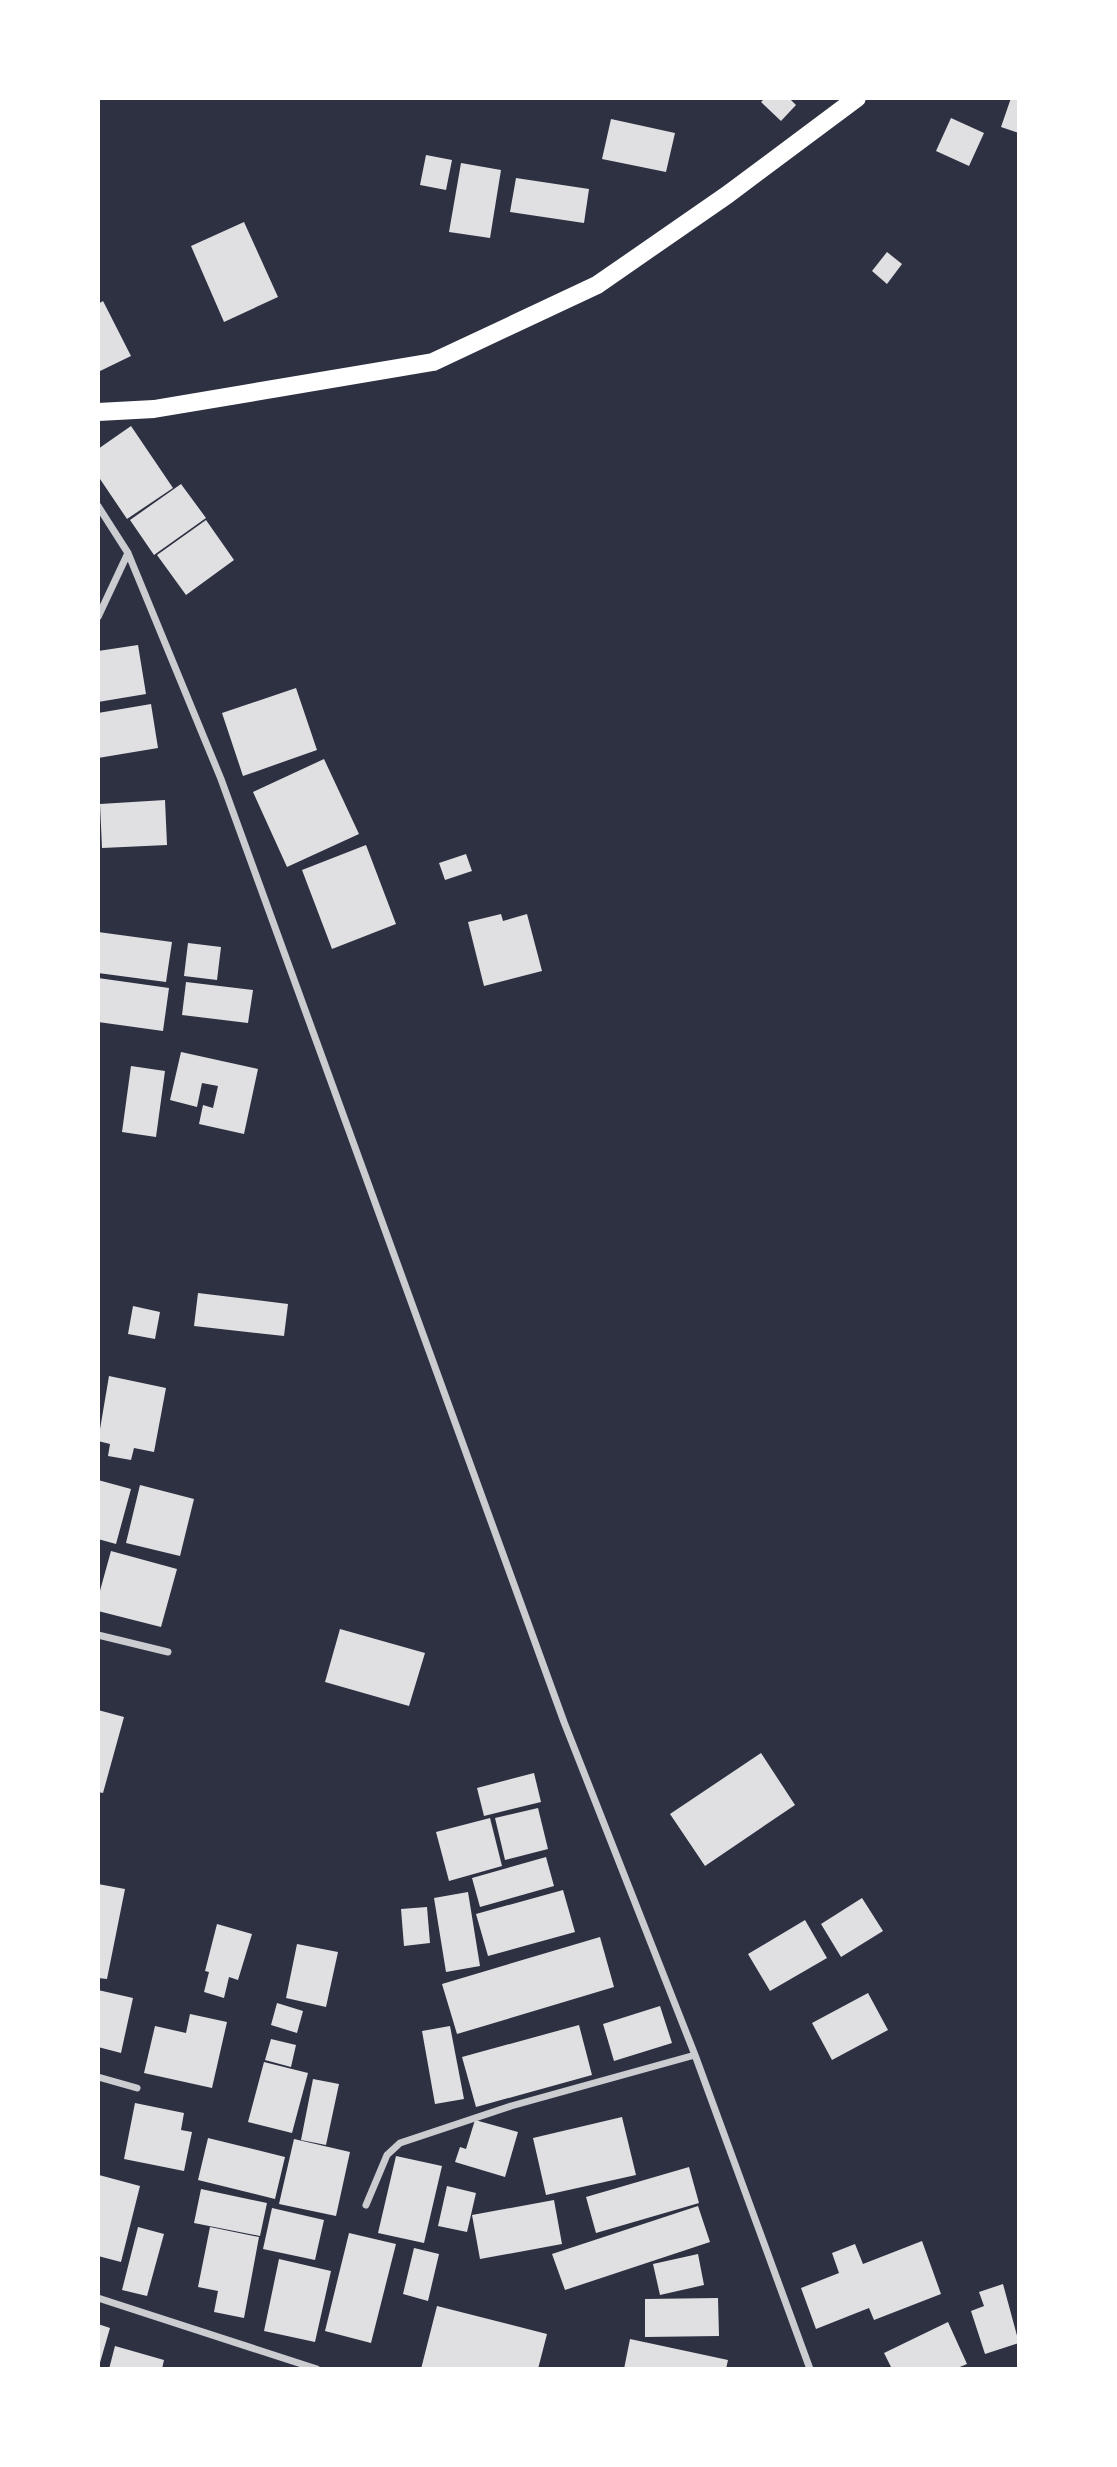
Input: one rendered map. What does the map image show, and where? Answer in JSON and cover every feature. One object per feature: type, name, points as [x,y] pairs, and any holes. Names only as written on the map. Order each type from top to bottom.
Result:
[{"type":"main road","points":[[98,412],[154,410],[433,362],[597,285],[727,195],[857,98]]},
{"type":"street","points":[[98,506],[128,553],[226,792],[564,1722],[695,2055],[810,2369]]},
{"type":"street","points":[[98,617],[128,553]]},
{"type":"street","points":[[98,1635],[168,1651]]},
{"type":"street","points":[[366,2205],[387,2155],[400,2143],[511,2106],[695,2055]]},
{"type":"street","points":[[98,2077],[137,2088]]},
{"type":"street","points":[[98,2298],[317,2369]]},
{"type":"building","points":[[765,98],[789,98],[796,105],[781,121],[761,102]]},
{"type":"building","points":[[1011,98],[1019,98],[1019,133],[1001,127]]},
{"type":"building","points":[[951,118],[984,133],[969,166],[936,151]]},
{"type":"building","points":[[611,119],[675,133],[666,172],[602,159]]},
{"type":"building","points":[[426,155],[452,160],[446,190],[420,185]]},
{"type":"building","points":[[461,163],[501,170],[490,238],[449,232]]},
{"type":"building","points":[[516,178],[589,189],[584,223],[510,212]]},
{"type":"building","points":[[244,222],[278,297],[224,322],[191,246]]},
{"type":"building","points":[[887,252],[902,264],[887,284],[872,271]]},
{"type":"building","points":[[103,301],[131,356],[98,372],[98,304]]},
{"type":"building","points":[[131,426],[173,488],[127,519],[98,476],[98,449]]},
{"type":"building","points":[[181,484],[206,518],[154,555],[130,520]]},
{"type":"building","points":[[206,520],[234,560],[186,595],[157,555]]},
{"type":"building","points":[[138,645],[146,694],[98,702],[98,651]]},
{"type":"building","points":[[296,688],[317,750],[243,776],[222,713]]},
{"type":"building","points":[[151,704],[158,748],[98,758],[98,713]]},
{"type":"building","points":[[324,759],[359,834],[287,867],[253,792]]},
{"type":"building","points":[[165,800],[167,845],[102,848],[100,804]]},
{"type":"building","points":[[366,845],[396,924],[332,949],[302,870]]},
{"type":"building","points":[[466,854],[472,871],[445,880],[439,863]]},
{"type":"building","points":[[501,914],[503,921],[527,914],[542,971],[484,986],[468,922]]},
{"type":"building","points":[[98,932],[172,942],[166,982],[98,973]]},
{"type":"building","points":[[188,943],[221,947],[217,980],[184,976]]},
{"type":"building","points":[[98,978],[169,988],[163,1031],[98,1022]]},
{"type":"building","points":[[186,982],[253,990],[248,1023],[182,1015]]},
{"type":"building","points":[[181,1052],[258,1069],[244,1134],[199,1124],[203,1105],[213,1108],[218,1086],[202,1083],[197,1107],[170,1100]]},
{"type":"building","points":[[131,1066],[165,1071],[156,1137],[122,1132]]},
{"type":"building","points":[[198,1293],[288,1304],[284,1336],[194,1326]]},
{"type":"building","points":[[133,1306],[160,1312],[155,1339],[128,1334]]},
{"type":"building","points":[[109,1376],[166,1388],[154,1452],[134,1448],[131,1460],[108,1456],[110,1444],[98,1441]]},
{"type":"building","points":[[98,1480],[131,1489],[116,1544],[98,1539]]},
{"type":"building","points":[[140,1485],[194,1499],[180,1556],[126,1543]]},
{"type":"building","points":[[111,1551],[177,1569],[161,1627],[98,1611],[98,1598]]},
{"type":"building","points":[[340,1629],[425,1653],[409,1706],[325,1682]]},
{"type":"building","points":[[98,1710],[124,1717],[103,1793],[98,1792]]},
{"type":"building","points":[[761,1753],[795,1805],[705,1866],[670,1814]]},
{"type":"building","points":[[534,1773],[541,1802],[484,1816],[477,1788]]},
{"type":"building","points":[[538,1808],[548,1849],[505,1860],[495,1818]]},
{"type":"building","points":[[490,1818],[502,1866],[449,1881],[436,1832]]},
{"type":"building","points":[[546,1857],[554,1886],[480,1907],[472,1878]]},
{"type":"building","points":[[98,1884],[125,1889],[107,1979],[98,1978]]},
{"type":"building","points":[[563,1890],[575,1932],[488,1956],[476,1914]]},
{"type":"building","points":[[468,1892],[480,1966],[446,1972],[434,1898]]},
{"type":"building","points":[[862,1898],[883,1931],[841,1957],[821,1924]]},
{"type":"building","points":[[427,1907],[430,1943],[404,1946],[401,1909]]},
{"type":"building","points":[[805,1920],[827,1958],[770,1991],[748,1954]]},
{"type":"building","points":[[217,1924],[252,1934],[238,1980],[229,1977],[224,1998],[204,1992],[209,1972],[205,1971]]},
{"type":"building","points":[[600,1937],[614,1987],[457,2034],[442,1984]]},
{"type":"building","points":[[297,1944],[338,1952],[326,2007],[286,1998]]},
{"type":"building","points":[[98,1990],[133,1998],[121,2053],[98,2047]]},
{"type":"building","points":[[868,1993],[888,2030],[832,2060],[812,2023]]},
{"type":"building","points":[[277,2003],[303,2011],[297,2033],[271,2025]]},
{"type":"building","points":[[660,2006],[672,2043],[614,2061],[603,2024]]},
{"type":"building","points":[[190,2014],[227,2022],[212,2088],[144,2073],[155,2026],[186,2033]]},
{"type":"building","points":[[579,2025],[592,2075],[476,2107],[462,2057]]},
{"type":"building","points":[[450,2026],[464,2099],[435,2104],[422,2031]]},
{"type":"building","points":[[271,2039],[296,2045],[291,2067],[265,2060]]},
{"type":"building","points":[[264,2062],[308,2073],[292,2133],[248,2122]]},
{"type":"building","points":[[313,2079],[339,2084],[326,2145],[301,2140]]},
{"type":"building","points":[[135,2103],[184,2113],[181,2130],[192,2132],[184,2171],[124,2159]]},
{"type":"building","points":[[622,2117],[636,2175],[546,2195],[533,2138]]},
{"type":"building","points":[[475,2120],[518,2132],[505,2177],[455,2162],[460,2147],[466,2149]]},
{"type":"building","points":[[208,2138],[285,2157],[275,2199],[198,2180]]},
{"type":"building","points":[[294,2139],[350,2152],[336,2216],[279,2204]]},
{"type":"building","points":[[396,2156],[442,2166],[424,2243],[378,2233]]},
{"type":"building","points":[[689,2167],[699,2203],[596,2233],[586,2197]]},
{"type":"building","points":[[99,2175],[140,2186],[121,2262],[98,2256]]},
{"type":"building","points":[[447,2186],[476,2193],[467,2232],[438,2226]]},
{"type":"building","points":[[201,2189],[267,2203],[260,2236],[194,2223]]},
{"type":"building","points":[[554,2200],[562,2244],[480,2259],[472,2215]]},
{"type":"building","points":[[698,2206],[710,2242],[565,2290],[552,2254]]},
{"type":"building","points":[[272,2208],[324,2220],[315,2260],[263,2249]]},
{"type":"building","points":[[138,2227],[164,2234],[147,2296],[122,2290]]},
{"type":"building","points":[[210,2227],[259,2237],[244,2318],[214,2312],[218,2291],[198,2287]]},
{"type":"building","points":[[349,2233],[396,2244],[371,2343],[325,2331]]},
{"type":"building","points":[[922,2241],[941,2294],[874,2320],[869,2308],[816,2329],[801,2288],[839,2273],[832,2253],[855,2244],[863,2264]]},
{"type":"building","points":[[414,2248],[439,2254],[428,2301],[403,2294]]},
{"type":"building","points":[[698,2254],[704,2285],[660,2295],[653,2264]]},
{"type":"building","points":[[279,2259],[331,2271],[315,2342],[264,2331]]},
{"type":"building","points":[[1003,2284],[1019,2343],[985,2354],[971,2311],[984,2306],[979,2292]]},
{"type":"building","points":[[718,2298],[719,2336],[645,2337],[645,2299]]},
{"type":"building","points":[[437,2306],[547,2334],[538,2369],[421,2369]]},
{"type":"building","points":[[948,2322],[967,2364],[955,2369],[892,2369],[884,2353]]},
{"type":"building","points":[[98,2324],[110,2328],[99,2366],[98,2366]]},
{"type":"building","points":[[630,2339],[728,2360],[726,2369],[624,2369]]},
{"type":"building","points":[[115,2346],[164,2360],[162,2369],[109,2369]]}]
